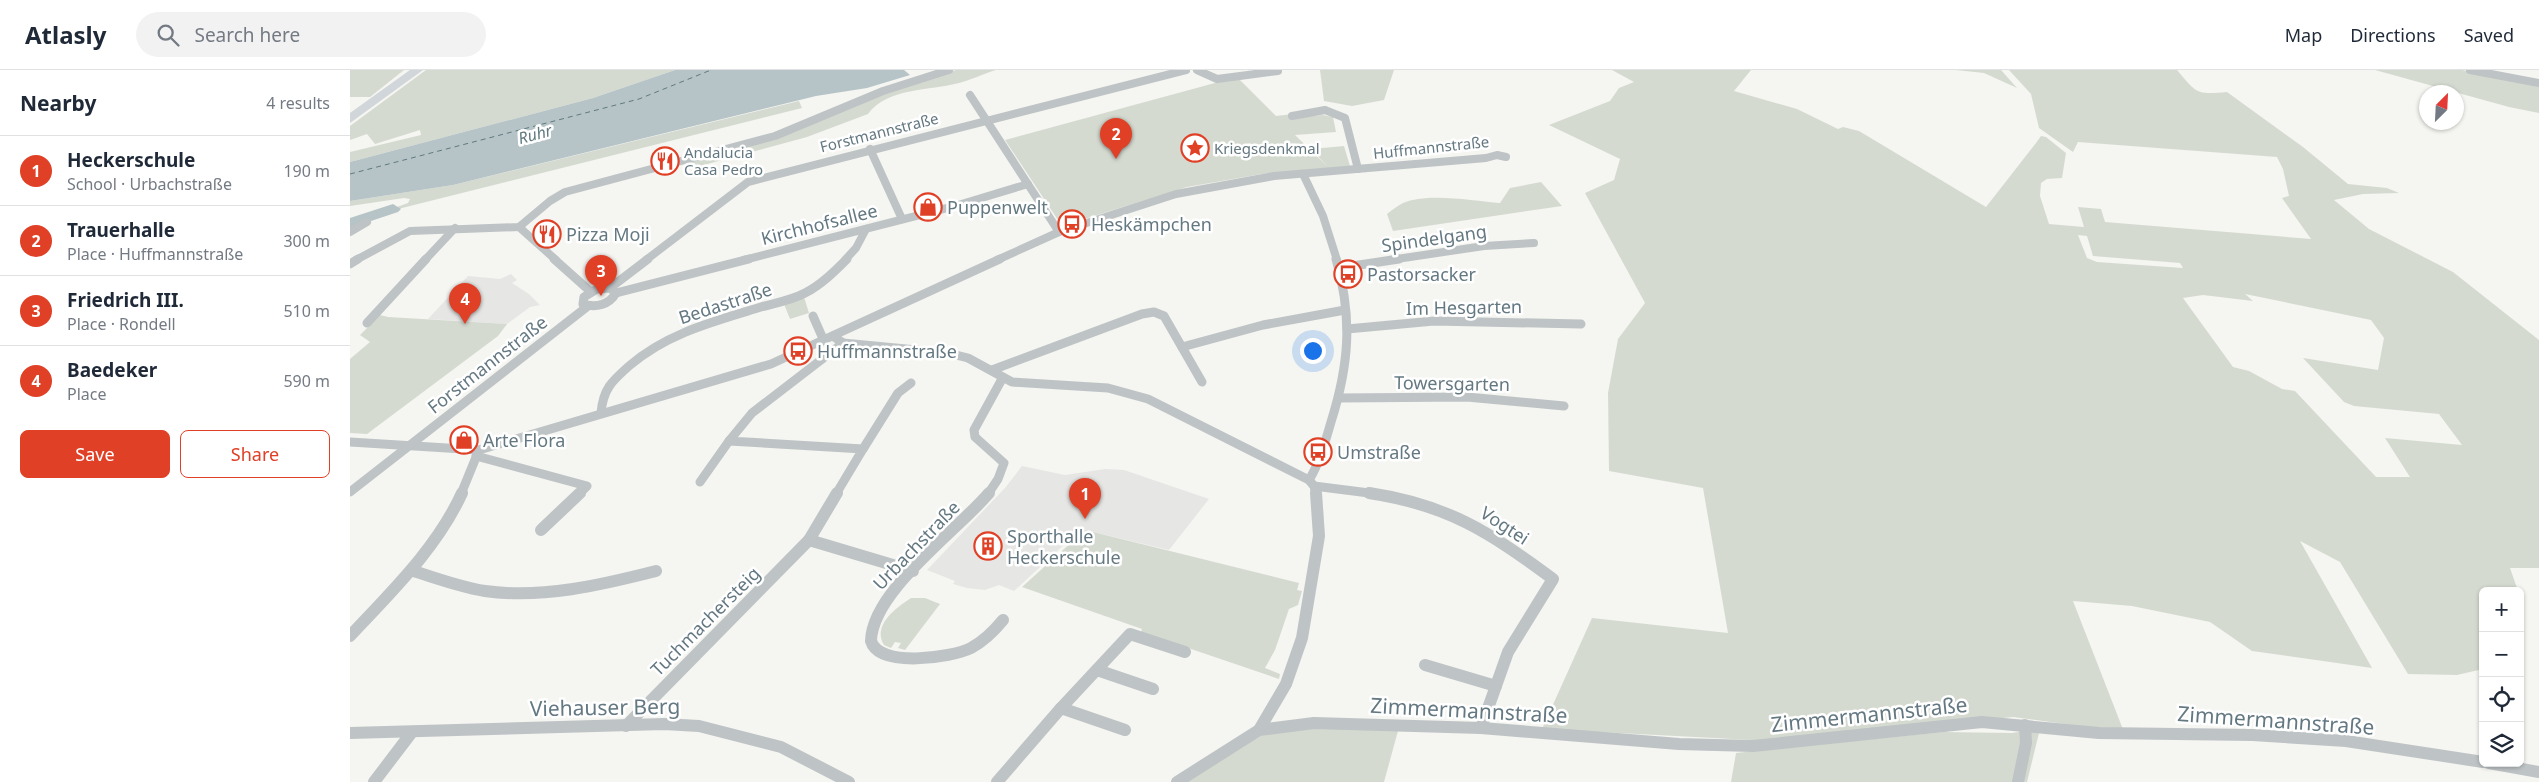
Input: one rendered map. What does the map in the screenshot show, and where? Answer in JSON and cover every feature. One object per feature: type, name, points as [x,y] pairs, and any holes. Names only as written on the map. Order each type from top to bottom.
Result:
[{"type":"main road","points":[[350,114],[408,70]]},
{"type":"main road","points":[[350,119],[417,70]]},
{"type":"street","points":[[350,264],[395,237],[410,231],[519,227],[550,201],[565,192],[775,136],[884,91],[949,70]]},
{"type":"street","name":"Forstmannstraße","points":[[613,290],[748,182],[870,149],[1186,70]]},
{"type":"street","points":[[1197,70],[1217,79],[1278,71]]},
{"type":"street","points":[[2470,70],[2539,83]]},
{"type":"street","points":[[970,95],[1060,232]]},
{"type":"street","name":"Huffmannstraße","points":[[1292,116],[1325,110],[1345,118],[1358,169]]},
{"type":"street","points":[[870,149],[902,219]]},
{"type":"street","name":"Huffmannstraße","points":[[350,442],[478,453],[601,413],[771,364],[1060,232],[1176,194],[1259,179],[1303,174],[1486,158],[1497,155],[1506,157]]},
{"type":"street","points":[[1177,782],[1237,742],[1259,730],[1286,684],[1302,638],[1319,536],[1320,516],[1312,483],[1339,398],[1346,364],[1347,329],[1339,268],[1317,200],[1303,174]]},
{"type":"street","name":"Kirchhofsallee","points":[[613,290],[866,229],[1028,184]]},
{"type":"street","points":[[350,232],[367,222]]},
{"type":"street","points":[[519,227],[591,292]]},
{"type":"street","points":[[367,323],[455,228]]},
{"type":"street","name":"Bedastraße","points":[[601,413],[603,394],[631,362],[656,345],[689,331],[805,293],[837,267],[862,239],[866,229]]},
{"type":"street","name":"Spindelgang","points":[[1339,268],[1484,246],[1534,243]]},
{"type":"street","points":[[613,290],[607,303],[588,306],[583,304],[582,300],[591,292],[613,290]]},
{"type":"street","name":"Forstmannstraße","points":[[350,492],[588,306]]},
{"type":"street","points":[[1182,348],[1215,336],[1282,320],[1345,310]]},
{"type":"street","points":[[992,370],[1142,314],[1156,313],[1164,316],[1202,382]]},
{"type":"street","points":[[813,316],[829,338],[843,343],[962,356],[992,370],[1002,379],[1012,382],[1108,388],[1141,397],[1312,483]]},
{"type":"street","name":"Im Hesgarten","points":[[1347,329],[1443,322],[1501,321],[1581,324]]},
{"type":"street","points":[[700,482],[729,441],[752,413],[843,343]]},
{"type":"street","name":"Urbachstraße","points":[[1002,379],[974,430],[975,437],[1004,463],[1002,472],[990,494],[913,571],[882,608],[873,628],[870,642],[873,648],[880,652],[934,658],[953,656],[976,645],[1003,620]]},
{"type":"street","name":"Tuchmachersteig","points":[[626,726],[809,540],[898,393],[911,383]]},
{"type":"street","name":"Towersgarten","points":[[1339,398],[1467,398],[1564,406]]},
{"type":"street","points":[[729,441],[863,449]]},
{"type":"street","points":[[350,636],[411,570],[453,511],[469,479],[478,453],[587,486],[541,530]]},
{"type":"street","name":"Vogtei","points":[[1312,483],[1402,500],[1461,518],[1494,537],[1553,579],[1508,652],[1481,728]]},
{"type":"street","points":[[809,540],[913,571]]},
{"type":"street","points":[[411,570],[445,582],[496,592],[553,591],[656,571]]},
{"type":"street","points":[[997,782],[1061,708],[1130,634],[1185,652]]},
{"type":"street","points":[[1425,665],[1496,686]]},
{"type":"street","points":[[1097,670],[1153,689]]},
{"type":"street","points":[[1061,708],[1125,730]]},
{"type":"street","name":"Zimmermannstraße","points":[[1259,730],[1314,723],[1481,728],[1679,744],[1753,746],[1982,722],[2099,733],[2244,734],[2346,741],[2479,761]]},
{"type":"street","name":"Viehauser Berg","points":[[350,734],[664,724],[699,726],[781,746],[849,782]]},
{"type":"street","points":[[2018,782],[2026,743],[2025,725]]},
{"type":"street","points":[[374,782],[412,732]]},
{"type":"street","points":[[2511,767],[2539,772]]},
{"type":"shaded area","points":[[350,70],[404,70],[370,97],[350,97]]},
{"type":"shaded area","points":[[426,70],[675,70],[593,98],[350,162],[350,152],[421,135],[420,130],[375,144],[367,134],[350,140],[350,126]]},
{"type":"shaded area","points":[[956,70],[996,70],[948,86],[898,94],[876,105],[868,114],[807,137],[685,170],[685,163],[777,137],[881,93]]},
{"type":"shaded area","points":[[1320,70],[1394,70],[1384,100],[1352,106],[1324,101]]},
{"type":"shaded area","points":[[1612,70],[1751,70],[1734,91],[1797,109],[1838,129],[1843,127],[1859,131],[1986,207],[2041,136],[2046,137],[2066,153],[2062,178],[2047,179],[2041,183],[2040,196],[2049,224],[2084,227],[2078,207],[2101,209],[2105,222],[2311,239],[2282,198],[2289,196],[2283,169],[2277,157],[2078,142],[2073,152],[2039,128],[2031,94],[2009,70],[2177,70],[2198,91],[2208,93],[2227,92],[2303,147],[2348,184],[2387,188],[2399,193],[2363,194],[2334,200],[2369,229],[2453,272],[2539,340],[2539,568],[2510,568],[2517,587],[2479,587],[2479,670],[2457,675],[2408,674],[2340,562],[2300,541],[2372,668],[2252,651],[2210,622],[2132,606],[2073,601],[2124,732],[2013,717],[1771,741],[1542,729],[1592,618],[1728,633],[1703,488],[1609,471],[1608,393],[1618,339],[1645,303],[1585,193],[1614,180],[1620,159],[1549,125],[1610,101],[1619,88],[1634,82]],"holes":[[[2078,235],[2087,236],[2093,256],[2180,263],[2183,268],[2097,262],[2087,258]],[[2245,294],[2371,320],[2384,338],[2378,370],[2303,358],[2344,402],[2354,406],[2439,414],[2462,445],[2385,438],[2410,477],[2376,477],[2295,391],[2282,389],[2249,371],[2233,367],[2183,298],[2203,295],[2253,301]]]},
{"type":"shaded area","points":[[1956,70],[2001,70],[2017,88],[1984,73]]},
{"type":"shaded area","points":[[2375,70],[2462,70],[2539,85],[2539,113],[2464,95],[2464,85],[2429,85]]},
{"type":"shaded area","points":[[1237,77],[1276,116],[1293,114],[1294,117],[1323,115],[1333,117],[1336,132],[1295,135],[1327,166],[1311,149],[1344,146],[1350,166],[1262,174],[1187,187],[1062,226],[1005,140]]},
{"type":"shaded area","points":[[799,101],[802,108],[398,209],[397,207],[408,203],[410,199],[404,198],[350,206],[350,201],[453,185]]},
{"type":"shaded area","points":[[1541,182],[1562,206],[1393,231],[1387,214],[1403,203],[1425,198],[1451,198],[1500,203],[1510,188]]},
{"type":"shaded area","points":[[511,274],[517,280],[512,283],[529,294],[540,305],[530,307],[507,324],[428,319],[468,276],[500,279]]},
{"type":"shaded area","points":[[804,297],[809,313],[790,319],[784,304]]},
{"type":"shaded area","points":[[380,315],[507,324],[498,336],[367,434],[350,433],[350,359],[370,342],[360,335]]},
{"type":"shaded area","points":[[1022,466],[1065,475],[1105,469],[1124,470],[1209,499],[1169,550],[1081,529],[1014,591],[999,585],[985,590],[967,588],[953,584],[955,581],[927,570],[1005,488]]},
{"type":"shaded area","points":[[1085,530],[1299,583],[1297,590],[1302,591],[1298,605],[1289,609],[1275,650],[1265,668],[1280,674],[1279,679],[1141,632],[1142,629],[1022,587]]},
{"type":"shaded area","points":[[911,598],[925,598],[940,604],[905,650],[898,648],[901,643],[895,642],[891,648],[884,645],[881,638],[883,624],[893,612]]},
{"type":"shaded area","points":[[1314,728],[1398,731],[1384,782],[1187,782],[1258,735]]},
{"type":"shaded area","points":[[2040,729],[2027,782],[1731,782],[1736,753],[1943,732],[2012,733]]},
{"type":"water","name":"Ruhr","points":[[675,70],[904,70],[910,75],[867,88],[816,96],[453,185],[350,201],[350,162],[593,98]]},
{"type":"waterway","points":[[350,223],[393,209]]},
{"type":"ferry route","points":[[350,174],[639,99],[711,70]]},
{"type":"place","name":"Kriegsdenkmal","points":[[1195,148]]},
{"type":"place","name":"Trauerhalle","points":[[1116,159]]},
{"type":"place","name":"Andalucia Casa Pedro","points":[[665,161]]},
{"type":"place","name":"Puppenwelt","points":[[928,207]]},
{"type":"place","name":"Heskämpchen","points":[[1072,224]]},
{"type":"place","name":"Pizza Moji","points":[[547,234]]},
{"type":"place","name":"Pastorsacker","points":[[1348,274]]},
{"type":"place","name":"Friedrich III.","points":[[601,296]]},
{"type":"place","name":"Baedeker","points":[[465,324]]},
{"type":"place","name":"Huffmannstraße","points":[[798,351]]},
{"type":"place","name":"Arte Flora","points":[[464,440]]},
{"type":"place","name":"Umstraße","points":[[1318,452]]},
{"type":"place","name":"Heckerschule","points":[[1085,519]]},
{"type":"place","name":"Sporthalle Heckerschule","points":[[988,546]]}]
